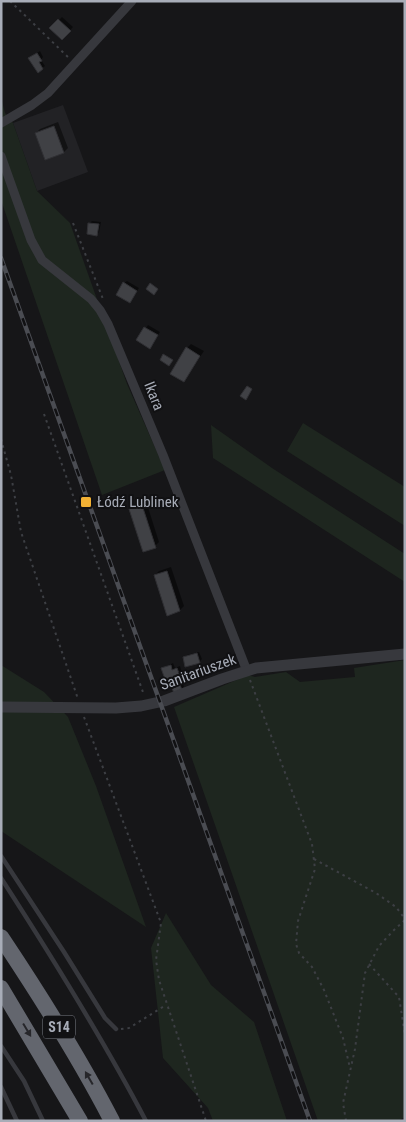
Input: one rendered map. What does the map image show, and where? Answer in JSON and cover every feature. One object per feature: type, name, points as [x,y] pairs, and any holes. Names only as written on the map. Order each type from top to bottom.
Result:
[{"type":"highway","name":"S14","points":[[1,937],[49,1010],[112,1121]]},
{"type":"highway","name":"S14","points":[[1,988],[80,1121]]},
{"type":"street","points":[[1,123],[39,100],[60,80],[132,1]]},
{"type":"street","name":"Ikara","points":[[1,156],[36,251],[48,266],[91,299],[108,324],[163,455],[247,671]]},
{"type":"street","name":"Sanitariuszek","points":[[1,707],[120,708],[160,702],[247,671],[269,666],[405,654]]},
{"type":"lane","points":[[1,856],[105,1018],[116,1029]]},
{"type":"lane","points":[[1,878],[57,964],[116,1064],[146,1121]]},
{"type":"lane","points":[[1,1046],[24,1081],[44,1121]]},
{"type":"lane","points":[[1,1088],[17,1121]]},
{"type":"path","points":[[10,1],[75,63]]},
{"type":"path","points":[[73,223],[103,300]]},
{"type":"path","points":[[44,414],[146,700]]},
{"type":"path","points":[[1,439],[11,475],[21,532],[81,708],[160,924],[156,960],[159,980],[206,1121]]},
{"type":"path","points":[[247,671],[312,844],[315,870],[298,920],[296,944],[324,990],[343,1038],[350,1068]]},
{"type":"path","points":[[314,859],[376,893],[396,907],[405,920],[379,946],[365,973],[356,1049],[343,1103],[346,1121]]},
{"type":"path","points":[[369,964],[399,996],[405,1035]]},
{"type":"path","points":[[116,1029],[128,1028],[166,1005]]},
{"type":"shaded area","points":[[1,97],[5,113],[13,123],[37,191],[70,223],[127,384],[165,470],[102,495],[1,200]]},
{"type":"shaded area","points":[[63,105],[88,172],[37,191],[13,123]]},
{"type":"shaded area","points":[[303,423],[405,487],[405,526],[287,451]]},
{"type":"shaded area","points":[[211,425],[272,468],[405,554],[405,582],[213,458]]},
{"type":"shaded area","points":[[405,660],[405,1117],[398,1121],[318,1121],[174,707],[248,675],[255,677],[286,672],[300,682],[355,677],[354,668]]},
{"type":"shaded area","points":[[1,665],[44,692],[68,717],[96,786],[146,927],[1,831]]},
{"type":"shaded area","points":[[166,913],[211,985],[254,1022],[287,1121],[213,1121],[208,1108],[163,1058],[151,948]]},
{"type":"building","points":[[58,19],[71,31],[62,40],[49,28]]},
{"type":"building","points":[[37,53],[42,61],[39,62],[43,69],[38,73],[28,58]]},
{"type":"building","points":[[54,126],[64,153],[45,160],[35,133]]},
{"type":"building","points":[[88,223],[99,224],[97,236],[87,234]]},
{"type":"building","points":[[123,282],[137,291],[130,303],[116,295]]},
{"type":"building","points":[[150,283],[158,289],[154,295],[146,289]]},
{"type":"building","points":[[144,327],[158,335],[150,349],[136,340]]},
{"type":"building","points":[[186,347],[200,356],[184,382],[170,374]]},
{"type":"building","points":[[163,354],[173,360],[169,366],[160,360]]},
{"type":"building","points":[[247,386],[252,389],[246,400],[240,396]]},
{"type":"building","points":[[142,505],[156,548],[143,552],[129,509]]},
{"type":"building","points":[[167,571],[180,611],[167,616],[154,575]]},
{"type":"building","points":[[197,653],[200,663],[185,667],[183,657]]},
{"type":"building","points":[[171,665],[172,670],[177,668],[180,676],[177,677],[182,690],[174,693],[169,681],[166,682],[161,668]]},
{"type":"railway","points":[[1,258],[310,1121]]},
{"type":"place","name":"Łódź Lublinek","points":[[86,502]]}]
